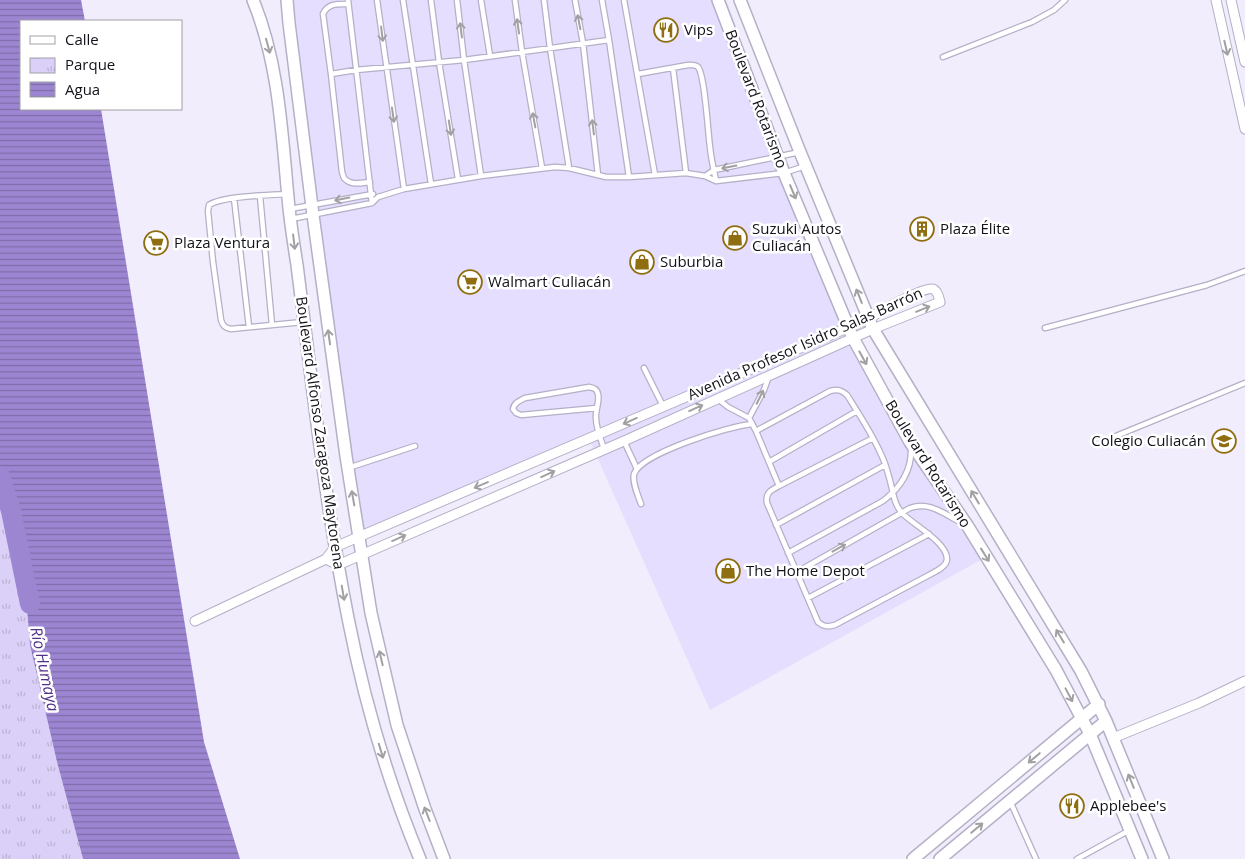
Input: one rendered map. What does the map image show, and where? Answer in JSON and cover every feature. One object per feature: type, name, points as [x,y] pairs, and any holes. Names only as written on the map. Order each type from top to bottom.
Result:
[{"type":"street","name":"Boulevard Alfonso Zaragoza Maytorena","points":[[253,0],[268,44],[274,69],[304,322],[335,548],[348,620],[374,726],[399,805],[420,859]]},
{"type":"street","name":"Boulevard Alfonso Zaragoza Maytorena","points":[[287,0],[312,210],[348,468],[371,613],[397,724],[425,809],[444,859]]},
{"type":"street","name":"Boulevard Rotarismo","points":[[718,0],[784,172],[851,333],[910,442],[967,525],[1056,670],[1090,734],[1142,859]]},
{"type":"street","name":"Boulevard Rotarismo","points":[[740,0],[870,324],[1081,671],[1106,721],[1163,859]]},
{"type":"street","points":[[1245,62],[1231,1],[1216,3],[1245,129]]},
{"type":"street","name":"Avenida Profesor Isidro Salas Barrón","points":[[338,565],[718,399],[870,324],[940,302],[938,294],[935,290],[930,289],[903,300],[870,324]]},
{"type":"street","name":"Avenida Profesor Isidro Salas Barrón","points":[[195,621],[326,559],[335,548],[359,537],[663,406],[851,333]]},
{"type":"street","points":[[326,559],[338,565]]},
{"type":"street","points":[[1113,738],[1245,681]]},
{"type":"street","points":[[913,859],[1098,704]]},
{"type":"street","points":[[940,859],[1106,721]]},
{"type":"lane","points":[[378,0],[404,189]]},
{"type":"lane","points":[[403,0],[431,184]]},
{"type":"lane","points":[[431,0],[458,179]]},
{"type":"lane","points":[[457,0],[481,176]]},
{"type":"lane","points":[[481,0],[490,56]]},
{"type":"lane","points":[[514,0],[542,168]]},
{"type":"lane","points":[[544,0],[569,168]]},
{"type":"lane","points":[[575,0],[583,43],[598,175]]},
{"type":"lane","points":[[602,0],[629,177]]},
{"type":"lane","points":[[624,0],[656,175]]},
{"type":"lane","points":[[943,57],[1032,22],[1054,10],[1065,0]]},
{"type":"lane","points":[[370,182],[355,183],[346,181],[344,178],[323,14],[326,8],[330,6],[348,2],[370,182],[372,203]]},
{"type":"lane","points":[[332,74],[464,60],[609,40]]},
{"type":"lane","points":[[638,74],[688,65],[698,67],[705,94],[710,148],[716,182]]},
{"type":"lane","points":[[674,68],[686,173]]},
{"type":"lane","points":[[705,176],[714,170],[800,152]]},
{"type":"lane","points":[[290,214],[372,203],[378,197],[404,189],[458,179],[542,168],[569,168],[606,177],[686,173],[705,176],[716,182],[784,172],[806,166]]},
{"type":"lane","points":[[290,214],[312,210],[371,193],[378,197]]},
{"type":"lane","points":[[288,194],[234,198],[210,204],[208,207],[213,262],[222,324],[226,328],[304,322]]},
{"type":"lane","points":[[260,196],[272,325]]},
{"type":"lane","points":[[234,198],[249,327]]},
{"type":"lane","points":[[1045,328],[1207,285],[1245,271]]},
{"type":"lane","points":[[644,368],[663,406]]},
{"type":"lane","points":[[749,418],[770,375]]},
{"type":"lane","points":[[1111,438],[1245,383]]},
{"type":"lane","points":[[597,408],[521,415],[513,410],[514,405],[525,398],[589,387],[594,388],[598,393],[597,428],[604,449]]},
{"type":"lane","points":[[756,431],[830,391],[842,390],[873,438],[890,479],[892,494],[896,504],[902,513],[929,534],[946,554],[947,558],[944,566],[931,574],[835,625],[826,626],[818,622],[766,498],[769,491],[873,438]]},
{"type":"lane","points":[[718,399],[728,407],[749,418],[779,486]]},
{"type":"lane","points":[[769,462],[857,411]]},
{"type":"lane","points":[[641,504],[634,477],[637,469],[649,459],[676,446],[737,426],[752,424]]},
{"type":"lane","points":[[624,441],[637,469]]},
{"type":"lane","points":[[788,553],[883,501],[892,494],[900,486],[908,470],[911,453],[910,442]]},
{"type":"lane","points":[[348,468],[415,446]]},
{"type":"lane","points":[[776,525],[885,465]]},
{"type":"lane","points":[[797,572],[915,506],[927,506],[967,525]]},
{"type":"lane","points":[[808,598],[929,534]]},
{"type":"lane","points":[[1010,800],[1036,859]]},
{"type":"lane","points":[[1077,859],[1130,830]]},
{"type":"shaded area","points":[[291,0],[726,0],[853,338],[986,557],[710,710],[589,439],[359,537]]},
{"type":"green space","points":[[0,479],[10,503],[24,571],[30,645],[57,762],[83,859],[0,859]]},
{"type":"water","points":[[0,0],[81,0],[85,20],[20,20],[20,110],[101,110],[204,742],[240,859],[83,859],[57,762],[30,645],[24,571],[10,503],[0,479]]},
{"type":"waterway","name":"Río Humaya","points":[[0,476],[11,511],[30,604]]},
{"type":"place","name":"Vips","points":[[666,30]]},
{"type":"place","name":"Plaza Élite","points":[[922,229]]},
{"type":"place","name":"Suzuki Autos Culiacán","points":[[735,238]]},
{"type":"place","name":"Plaza Ventura","points":[[156,243]]},
{"type":"place","name":"Suburbia","points":[[642,262]]},
{"type":"place","name":"Walmart Culiacán","points":[[470,282]]},
{"type":"place","name":"Colegio Culiacán","points":[[1224,441]]},
{"type":"place","name":"The Home Depot","points":[[728,571]]},
{"type":"place","name":"Applebee's","points":[[1072,806]]}]
